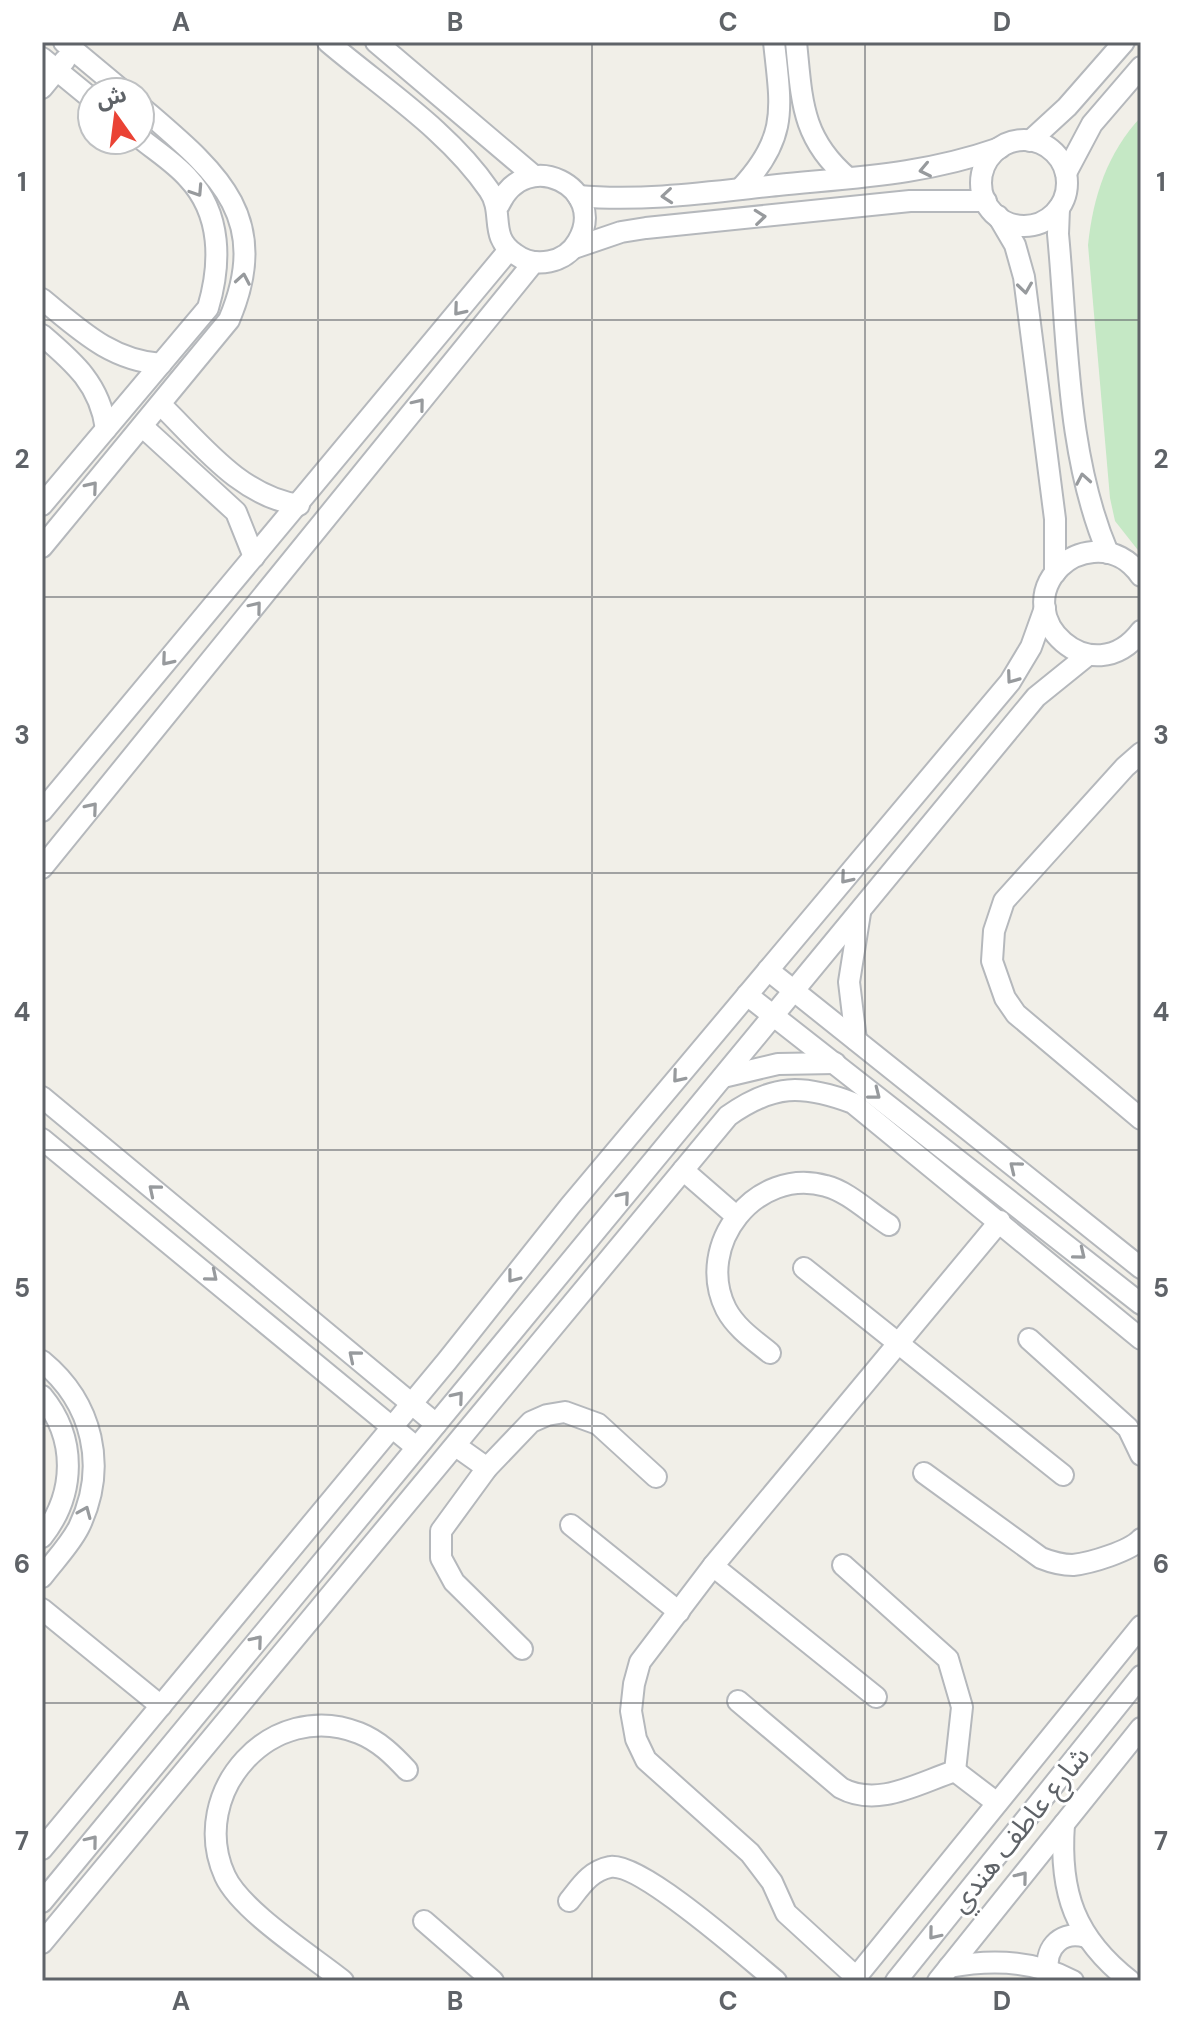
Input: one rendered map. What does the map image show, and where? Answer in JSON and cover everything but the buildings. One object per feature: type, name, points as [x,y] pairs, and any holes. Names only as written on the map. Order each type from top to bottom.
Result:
[{"type":"street","points":[[42,47],[46,42]]},
{"type":"street","points":[[328,42],[448,143],[475,172],[499,205]]},
{"type":"street","points":[[376,42],[534,176]]},
{"type":"street","points":[[740,189],[768,153],[782,110],[774,42]]},
{"type":"street","points":[[796,42],[803,109],[809,129],[825,156],[848,178]]},
{"type":"street","points":[[578,196],[632,198],[740,189],[906,174],[954,164],[1030,141],[1067,107],[1124,42]]},
{"type":"street","points":[[42,88],[49,64],[72,44],[107,76]]},
{"type":"street","points":[[49,64],[76,86]]},
{"type":"street","points":[[574,248],[584,222],[578,196],[559,179],[534,176],[512,185],[499,205],[496,224],[509,250],[534,262],[556,260],[574,248],[621,232],[910,201],[992,209],[1023,226],[1049,218],[1065,198],[1066,173],[1092,124],[1141,67]]},
{"type":"street","points":[[42,547],[229,320],[241,293],[246,264],[244,235],[236,206],[222,181],[156,121]]},
{"type":"street","points":[[1030,141],[1053,151],[1066,173]]},
{"type":"street","points":[[1000,148],[985,166],[982,178],[992,209],[1015,245],[1024,277],[1055,519],[1055,573]]},
{"type":"street","points":[[42,505],[208,308],[216,282],[218,254],[214,227],[204,201],[189,178],[156,151]]},
{"type":"street","points":[[1059,208],[1058,234],[1084,487],[1108,553]]},
{"type":"street","points":[[42,811],[509,250]]},
{"type":"street","points":[[42,868],[534,262]]},
{"type":"street","points":[[42,299],[109,352],[126,359],[161,364]]},
{"type":"street","points":[[42,335],[89,379],[103,412],[106,429]]},
{"type":"street","points":[[161,405],[239,480],[266,498],[299,505]]},
{"type":"street","points":[[143,427],[236,512],[254,557]]},
{"type":"street","points":[[42,1849],[411,1404],[570,1206],[1010,682],[1031,647],[1055,573],[1073,557],[1108,553],[1128,561],[1141,576]]},
{"type":"street","points":[[1045,608],[1054,633],[1063,644],[1088,655],[1113,653],[1134,640],[1141,631]]},
{"type":"street","points":[[42,1902],[1036,697],[1088,655]]},
{"type":"street","points":[[1141,753],[1004,901],[992,946],[997,980],[1016,1014],[1141,1119]]},
{"type":"street","points":[[856,1040],[850,1002],[850,963],[862,906]]},
{"type":"street","points":[[768,970],[1141,1268]]},
{"type":"street","points":[[747,995],[1141,1304]]},
{"type":"street","points":[[723,1077],[778,1064],[835,1063]]},
{"type":"street","points":[[42,1943],[728,1116],[751,1099],[780,1090],[817,1090],[853,1103],[1141,1339]]},
{"type":"street","points":[[42,1097],[436,1424]]},
{"type":"street","points":[[43,1142],[416,1447]]},
{"type":"street","points":[[683,1170],[736,1216]]},
{"type":"street","points":[[770,1353],[741,1330],[727,1309],[719,1286],[718,1261],[724,1237],[736,1216],[769,1191],[809,1183],[829,1186],[889,1225]]},
{"type":"street","points":[[1000,1221],[713,1566],[640,1662],[631,1711],[636,1739],[646,1760],[750,1853],[772,1882],[786,1913],[854,1979],[1141,1626]]},
{"type":"street","points":[[804,1268],[1063,1475]]},
{"type":"street","points":[[1029,1339],[1128,1428],[1141,1455]]},
{"type":"street","points":[[42,1361],[60,1376],[80,1403],[91,1433],[95,1467],[90,1499],[78,1530],[42,1577]]},
{"type":"street","points":[[42,1396],[63,1430],[68,1453],[63,1501],[42,1537]]},
{"type":"street","points":[[522,1649],[454,1582],[441,1558],[441,1531],[487,1468],[531,1422],[565,1412],[598,1424],[656,1477]]},
{"type":"street","points":[[456,1446],[487,1468]]},
{"type":"street","points":[[924,1473],[1041,1558],[1057,1564],[1075,1565],[1141,1541]]},
{"type":"street","points":[[571,1525],[679,1612]]},
{"type":"street","points":[[843,1565],[948,1659],[962,1707],[955,1771]]},
{"type":"street","points":[[713,1566],[876,1697]]},
{"type":"street","points":[[42,1609],[161,1706]]},
{"type":"street","name":"شارع عاطف هندي","points":[[896,1981],[1141,1676]]},
{"type":"street","points":[[738,1701],[841,1788],[854,1795],[885,1795],[955,1771]]},
{"type":"street","points":[[343,1981],[239,1899],[225,1877],[217,1853],[214,1828],[222,1795],[244,1758],[268,1739],[298,1728],[329,1726],[359,1732],[386,1748],[407,1770]]},
{"type":"street","name":"شارع عاطف هندي","points":[[943,1974],[1141,1728]]},
{"type":"street","points":[[216,1734],[244,1758]]},
{"type":"street","points":[[955,1771],[997,1803]]},
{"type":"street","points":[[1064,1824],[1063,1875],[1072,1908],[1086,1937],[1105,1962],[1130,1981]]},
{"type":"street","points":[[569,1901],[590,1874],[612,1866],[632,1869],[711,1927],[776,1981]]},
{"type":"street","points":[[424,1921],[493,1981]]},
{"type":"street","points":[[1048,1970],[1048,1956],[1055,1943],[1066,1936],[1086,1937]]},
{"type":"street","points":[[943,1974],[1008,1962],[1048,1970],[1073,1981]]},
{"type":"green space","points":[[1141,117],[1141,554],[1115,521],[1110,498],[1088,245],[1104,176],[1119,145]]}]
